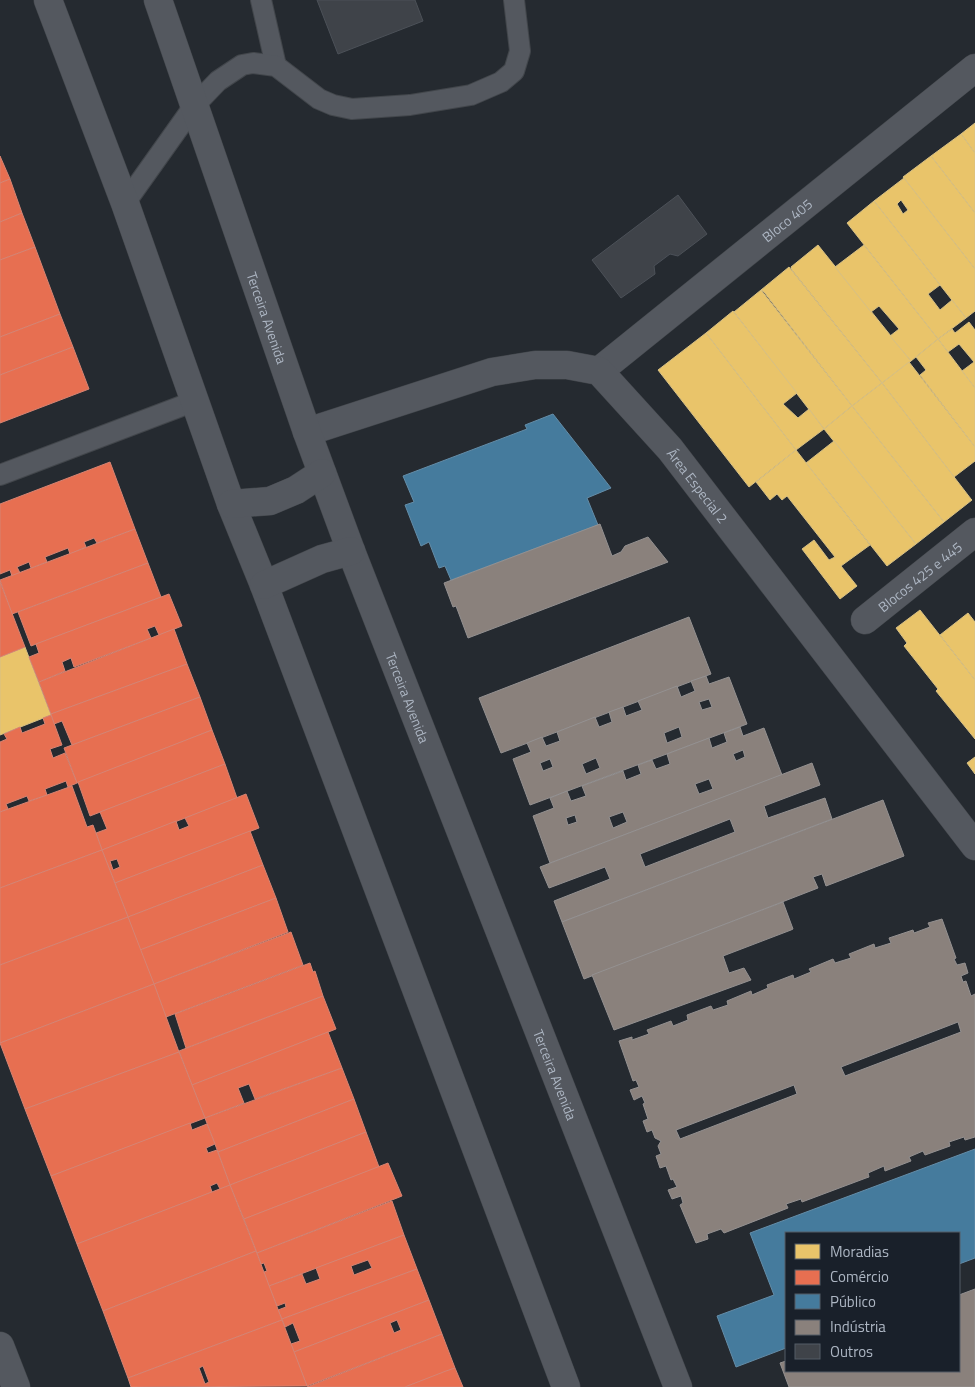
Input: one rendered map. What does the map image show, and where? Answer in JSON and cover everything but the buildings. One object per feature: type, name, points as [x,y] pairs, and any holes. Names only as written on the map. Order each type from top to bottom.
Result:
[{"type":"street","points":[[48,0],[125,203],[230,504],[264,585],[566,1387]]},
{"type":"street","name":"Terceira Avenida","points":[[158,0],[307,432],[351,551],[678,1387]]},
{"type":"street","name":"Bloco 405","points":[[598,371],[975,68]]},
{"type":"street","points":[[307,432],[492,372],[535,365],[567,365],[598,371]]},
{"type":"street","name":"Área Especial 2","points":[[598,371],[670,449],[975,846]]},
{"type":"street","points":[[230,504],[270,501],[296,490],[322,473]]},
{"type":"street","name":"Blocos 425 e 445","points":[[866,620],[975,532]]},
{"type":"street","points":[[264,585],[314,562],[351,551]]},
{"type":"street","points":[[0,1346],[16,1387]]},
{"type":"lane","points":[[261,0],[276,66]]},
{"type":"lane","points":[[125,203],[194,106],[218,80],[242,65],[253,63],[276,66],[319,99],[333,105],[352,109],[410,105],[471,95],[501,82],[514,71],[520,51],[514,0]]},
{"type":"lane","points":[[0,474],[195,401]]}]
